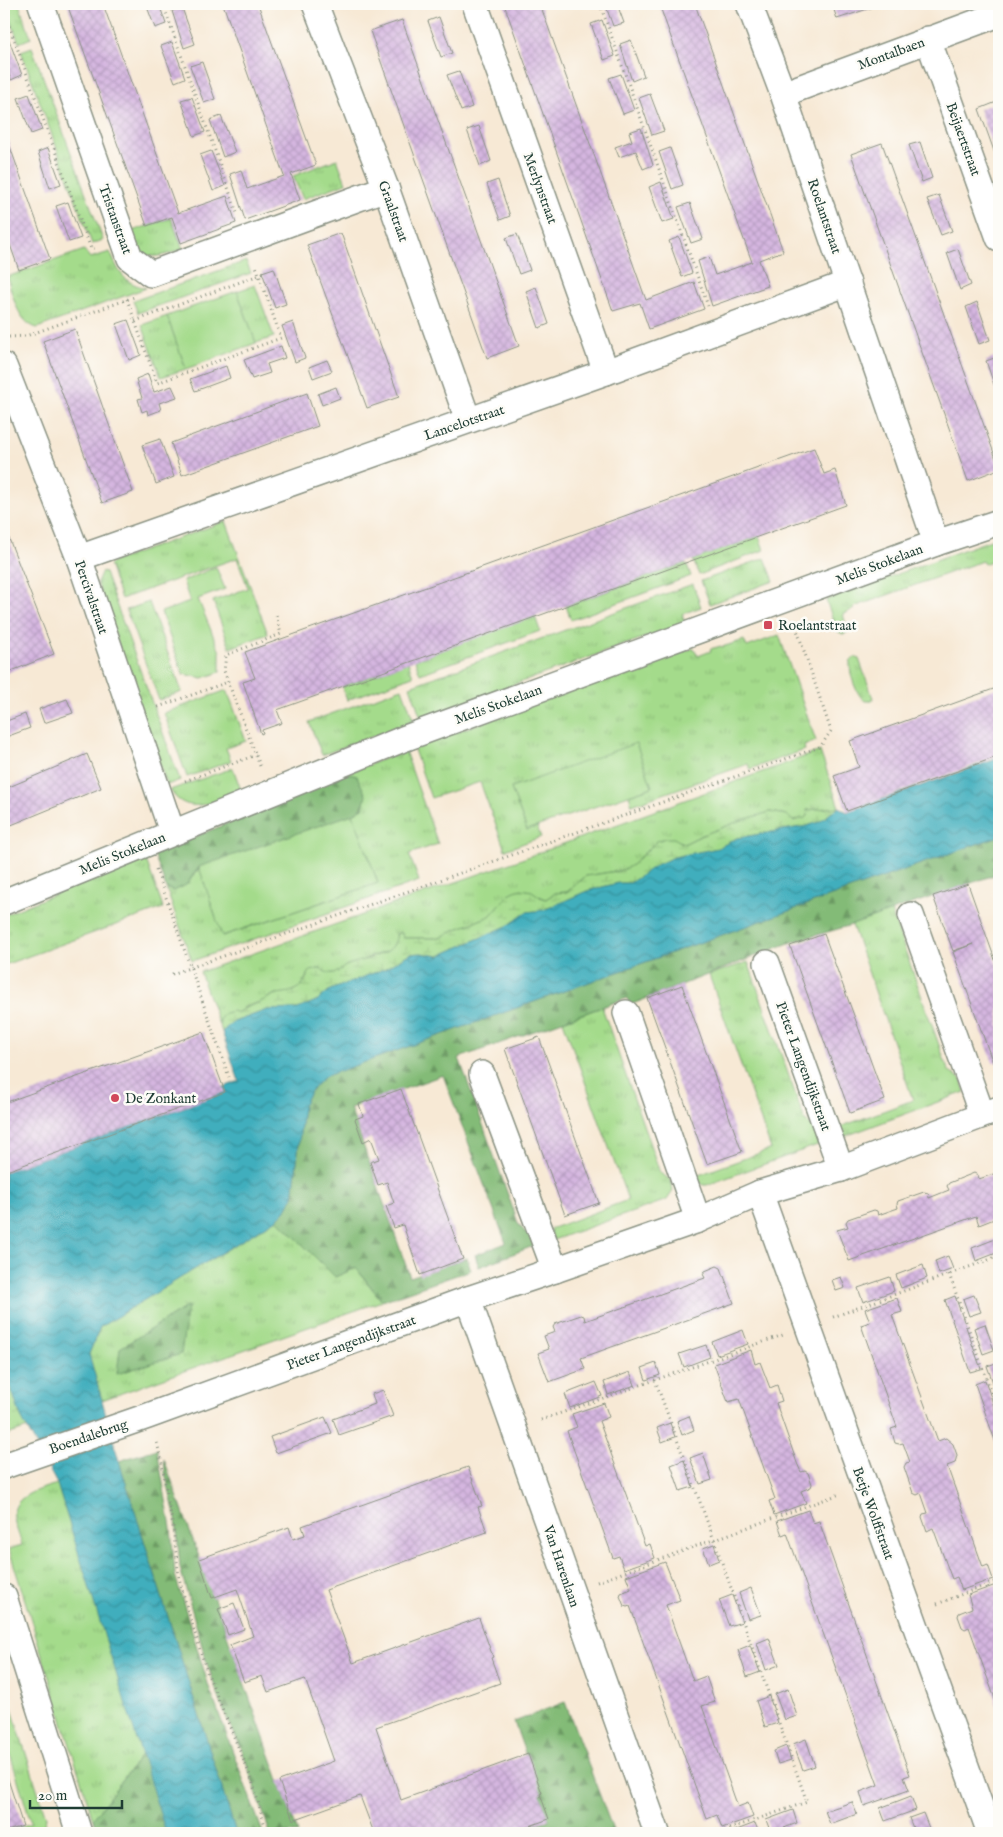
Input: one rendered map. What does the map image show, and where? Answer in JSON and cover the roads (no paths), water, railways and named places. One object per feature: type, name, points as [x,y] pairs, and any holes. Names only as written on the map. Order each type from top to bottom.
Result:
[{"type":"street","name":"Tristanstraat","points":[[41,4],[130,258],[152,274],[386,188]]},
{"type":"street","name":"Graalstraat","points":[[315,4],[386,188],[468,420]]},
{"type":"street","name":"Merlynstraat","points":[[476,4],[606,372]]},
{"type":"street","name":"Roelantstraat","points":[[749,4],[783,94],[936,543]]},
{"type":"street","name":"Montalbaen","points":[[783,94],[999,14]]},
{"type":"street","name":"Beijaertstraat","points":[[928,40],[999,238]]},
{"type":"street","name":"Lancelotstraat","points":[[79,558],[606,372],[848,283]]},
{"type":"street","name":"Percivalstraat","points":[[4,366],[79,558],[172,832]]},
{"type":"street","name":"Melis Stokelaan","points":[[4,902],[403,739],[936,543],[999,522]]},
{"type":"street","name":"Pieter Langendijkstraat","points":[[148,1416],[468,1299],[698,1220],[760,1193],[841,1169],[991,1112],[911,915]]},
{"type":"street","name":"Pieter Langendijkstraat","points":[[767,963],[841,1169]]},
{"type":"street","points":[[626,1013],[698,1220]]},
{"type":"street","points":[[482,1074],[555,1270]]},
{"type":"street","name":"Betje Wolffstraat","points":[[760,1193],[806,1326],[990,1833]]},
{"type":"street","name":"Van Harenlaan","points":[[468,1299],[657,1833]]},
{"type":"street","name":"Boendalebrug","points":[[4,1466],[148,1416]]},
{"type":"street","points":[[4,1597],[79,1833]]},
{"type":"water","points":[[999,758],[999,836],[326,1076],[312,1090],[303,1106],[293,1197],[285,1211],[277,1219],[100,1327],[89,1354],[119,1461],[236,1833],[166,1833],[57,1484],[21,1417],[4,1368],[4,1172],[226,1092],[224,1087],[239,1081],[222,1032],[231,1023],[267,1010],[298,1009],[318,1000],[330,990],[384,969],[409,954],[421,953],[439,956],[509,925],[527,912],[544,910],[587,891],[618,883],[630,883],[656,865],[674,857],[718,848],[737,838],[807,826],[819,822],[839,807],[847,812]]},
{"type":"place","name":"Roelantstraat","points":[[768,625]]},
{"type":"place","name":"De Zonkant","points":[[115,1098]]}]
